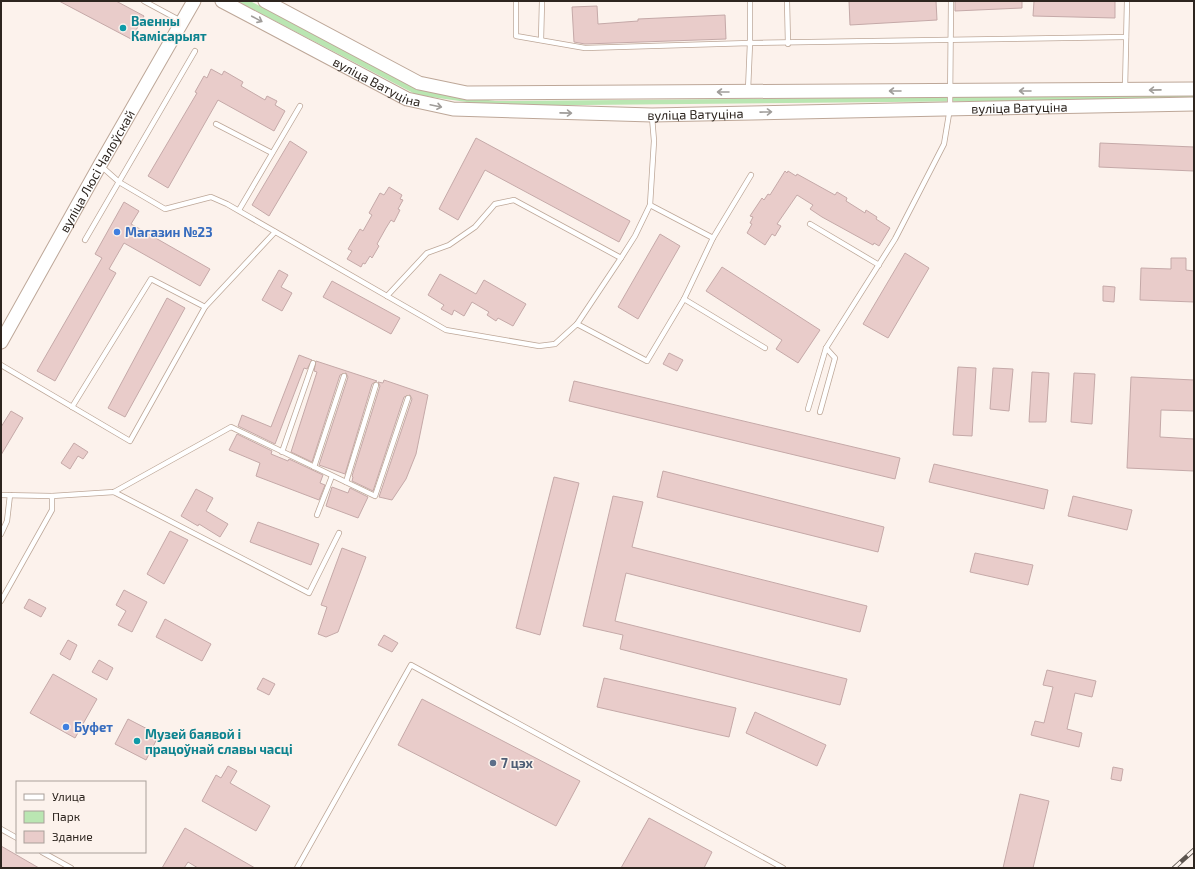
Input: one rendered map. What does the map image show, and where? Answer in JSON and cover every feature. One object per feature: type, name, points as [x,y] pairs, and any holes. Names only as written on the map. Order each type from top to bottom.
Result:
[{"type":"street","name":"вуліца Люсі Чалоўскай","points":[[1,342],[100,164],[194,1]]},
{"type":"street","name":"вуліца Ватуціна","points":[[222,1],[407,99],[453,109],[652,115],[1194,104]]},
{"type":"street","name":"вуліца Ватуціна","points":[[265,1],[419,83],[467,93],[1194,89]]},
{"type":"lane","points":[[144,1],[182,21]]},
{"type":"lane","points":[[516,1],[516,36],[585,48],[768,42],[788,44],[1126,37]]},
{"type":"lane","points":[[541,40],[542,1]]},
{"type":"lane","points":[[748,92],[750,1]]},
{"type":"lane","points":[[787,1],[788,44]]},
{"type":"lane","points":[[808,409],[826,348],[895,239],[944,144],[950,108],[951,1]]},
{"type":"lane","points":[[1125,90],[1127,1]]},
{"type":"lane","points":[[86,240],[195,51]]},
{"type":"lane","points":[[239,210],[300,106]]},
{"type":"lane","points":[[100,164],[119,182],[165,208],[211,197],[239,210],[446,330],[539,346],[555,344],[576,324],[635,236],[650,205],[654,141],[652,115]]},
{"type":"lane","points":[[216,124],[272,153]]},
{"type":"lane","points":[[576,324],[647,361],[684,299],[713,238],[751,175]]},
{"type":"lane","points":[[386,296],[427,253],[449,245],[475,227],[495,204],[514,200],[621,258]]},
{"type":"lane","points":[[650,205],[713,238]]},
{"type":"lane","points":[[810,224],[878,265]]},
{"type":"lane","points":[[1,365],[130,441],[205,307],[275,232]]},
{"type":"lane","points":[[72,407],[151,279],[205,307]]},
{"type":"lane","points":[[684,299],[764,348]]},
{"type":"lane","points":[[820,412],[835,358],[826,348]]},
{"type":"lane","points":[[282,452],[313,363]]},
{"type":"lane","points":[[314,467],[344,376]]},
{"type":"lane","points":[[346,482],[376,385]]},
{"type":"lane","points":[[1,495],[52,496],[114,492],[231,427],[375,496],[408,398]]},
{"type":"lane","points":[[317,515],[332,476]]},
{"type":"lane","points":[[114,492],[309,593],[339,534]]},
{"type":"lane","points":[[1,534],[7,521],[10,495]]},
{"type":"lane","points":[[1,601],[52,510],[52,496]]},
{"type":"lane","points":[[297,868],[411,666],[783,868]]},
{"type":"lane","points":[[1,829],[16,837]]},
{"type":"lane","points":[[44,853],[71,868]]},
{"type":"green space","points":[[237,1],[250,1],[421,90],[495,101],[1194,95],[1194,99],[495,106],[417,95]]},
{"type":"building","name":"Ваенны Камісарыят","points":[[59,1],[116,1],[144,16],[131,39]]},
{"type":"building","points":[[849,1],[936,1],[937,20],[850,25]]},
{"type":"building","points":[[955,1],[1022,1],[1022,8],[955,11]]},
{"type":"building","points":[[1034,1],[1115,1],[1115,18],[1033,16]]},
{"type":"building","points":[[597,6],[598,24],[638,21],[638,19],[725,15],[726,39],[585,44],[574,42],[572,7]]},
{"type":"building","points":[[211,69],[222,75],[224,71],[243,82],[241,86],[265,100],[267,96],[277,101],[275,105],[285,111],[274,131],[218,100],[168,188],[148,176],[197,93],[195,92],[204,76],[207,78]]},
{"type":"building","points":[[476,138],[630,221],[619,242],[485,170],[458,220],[439,209]]},
{"type":"building","points":[[290,141],[307,152],[269,216],[252,205]]},
{"type":"building","points":[[1100,143],[1194,147],[1194,171],[1099,167]]},
{"type":"building","points":[[785,171],[787,173],[788,171],[796,176],[797,174],[835,195],[837,192],[847,198],[846,201],[865,213],[866,210],[877,217],[876,219],[890,228],[879,246],[874,243],[873,245],[822,217],[810,209],[813,205],[797,195],[777,224],[781,226],[775,236],[772,234],[765,245],[747,233],[752,224],[750,223],[753,217],[750,216],[762,198],[764,200],[768,194],[770,195]]},
{"type":"building","points":[[389,187],[402,195],[400,199],[403,200],[398,209],[400,210],[394,222],[391,220],[386,228],[377,244],[379,246],[372,258],[370,256],[361,267],[347,259],[352,251],[348,249],[360,229],[363,231],[372,215],[369,213],[380,193],[384,195]]},
{"type":"building","points":[[124,202],[139,211],[131,224],[210,269],[200,286],[124,243],[109,269],[116,273],[55,381],[37,371],[102,258],[95,254]]},
{"type":"building","points":[[660,234],[680,246],[638,319],[618,307]]},
{"type":"building","points":[[905,253],[929,268],[888,338],[863,324]]},
{"type":"building","points":[[1171,258],[1186,258],[1186,270],[1194,271],[1194,302],[1140,300],[1141,268],[1171,269]]},
{"type":"building","points":[[722,267],[820,330],[798,363],[776,349],[782,340],[706,291]]},
{"type":"building","points":[[279,270],[288,275],[281,287],[292,293],[282,311],[262,300]]},
{"type":"building","points":[[440,274],[476,294],[484,280],[526,304],[513,326],[498,318],[496,321],[487,315],[489,312],[472,302],[464,316],[454,310],[452,315],[441,309],[444,305],[428,295]]},
{"type":"building","points":[[332,281],[400,318],[391,334],[323,297]]},
{"type":"building","points":[[1103,286],[1115,287],[1114,302],[1103,301]]},
{"type":"building","points":[[167,298],[185,308],[125,417],[108,408]]},
{"type":"building","points":[[669,353],[683,360],[677,371],[663,364]]},
{"type":"building","points":[[299,355],[312,360],[307,369],[304,368],[275,444],[238,426],[242,415],[271,427]]},
{"type":"building","points":[[316,361],[377,381],[372,384],[345,474],[319,465],[348,377],[346,373],[340,375],[312,462],[291,452],[317,372],[314,371]]},
{"type":"building","points":[[958,367],[976,368],[972,436],[953,435]]},
{"type":"building","points":[[993,368],[1013,369],[1009,411],[990,409]]},
{"type":"building","points":[[1032,372],[1049,373],[1046,422],[1029,422]]},
{"type":"building","points":[[1074,373],[1095,374],[1092,424],[1071,422]]},
{"type":"building","points":[[1131,377],[1194,380],[1194,411],[1161,410],[1160,437],[1194,439],[1194,471],[1127,468]]},
{"type":"building","points":[[384,380],[428,395],[416,454],[406,479],[392,500],[379,497],[412,399],[410,395],[404,397],[373,491],[352,481],[352,476],[380,386],[378,382],[383,383]]},
{"type":"building","points":[[574,381],[900,458],[895,479],[569,401]]},
{"type":"building","points":[[11,411],[23,418],[1,455],[1,427]]},
{"type":"building","points":[[237,434],[272,451],[271,454],[288,461],[289,459],[323,475],[320,483],[325,485],[319,500],[256,476],[260,463],[229,450]]},
{"type":"building","points":[[74,443],[88,452],[83,459],[78,456],[70,469],[61,463]]},
{"type":"building","points":[[934,464],[1048,490],[1044,509],[929,482]]},
{"type":"building","points":[[663,471],[884,527],[878,552],[657,497]]},
{"type":"building","points":[[554,477],[579,483],[540,635],[516,628]]},
{"type":"building","points":[[332,487],[348,493],[350,488],[368,497],[358,518],[326,506]]},
{"type":"building","points":[[196,489],[213,498],[206,511],[228,524],[220,537],[199,524],[198,526],[181,516]]},
{"type":"building","points":[[613,496],[643,502],[632,547],[867,606],[860,632],[626,573],[615,621],[847,679],[840,705],[620,649],[623,635],[583,626]]},
{"type":"building","points":[[1073,496],[1132,510],[1127,530],[1068,516]]},
{"type":"building","points":[[258,522],[319,544],[311,565],[250,542]]},
{"type":"building","points":[[170,531],[188,540],[164,584],[147,574]]},
{"type":"building","points":[[342,548],[366,557],[338,632],[326,637],[318,634],[327,607],[321,605]]},
{"type":"building","points":[[975,553],[1033,565],[1028,585],[970,572]]},
{"type":"building","points":[[124,590],[147,602],[132,632],[118,625],[126,611],[116,605]]},
{"type":"building","points":[[29,599],[46,608],[41,617],[24,608]]},
{"type":"building","points":[[165,619],[211,644],[202,661],[156,637]]},
{"type":"building","points":[[384,635],[398,643],[392,652],[378,645]]},
{"type":"building","points":[[68,640],[77,645],[70,660],[60,654]]},
{"type":"building","points":[[99,660],[113,668],[107,680],[92,672]]},
{"type":"building","points":[[1047,670],[1096,681],[1092,697],[1075,693],[1067,729],[1082,733],[1079,747],[1031,735],[1035,721],[1044,723],[1053,687],[1043,685]]},
{"type":"building","points":[[53,674],[97,699],[75,738],[30,713]]},
{"type":"building","points":[[263,678],[275,684],[269,695],[257,689]]},
{"type":"building","points":[[604,678],[736,708],[729,737],[597,707]]},
{"type":"building","points":[[422,699],[580,781],[556,826],[398,745]]},
{"type":"building","points":[[755,712],[826,745],[817,766],[746,733]]},
{"type":"building","points":[[128,719],[159,735],[146,760],[115,744]]},
{"type":"building","points":[[228,766],[237,771],[230,783],[270,806],[256,831],[202,801],[216,775],[221,778]]},
{"type":"building","points":[[1113,767],[1123,769],[1121,781],[1111,779]]},
{"type":"building","points":[[1020,794],[1049,801],[1033,868],[1003,868]]},
{"type":"building","points":[[649,818],[712,852],[704,868],[621,868]]},
{"type":"building","points":[[185,828],[255,868],[198,868],[188,862],[184,868],[162,868]]},
{"type":"building","points":[[1,846],[39,868],[1,868]]},
{"type":"railway","points":[[1174,868],[1194,850]]},
{"type":"place","name":"Ваенны Камісарыят","points":[[123,28]]},
{"type":"place","name":"Магазин №23","points":[[117,232]]},
{"type":"place","name":"Буфет","points":[[66,727]]},
{"type":"place","name":"Музей баявой і працоўнай славы часці","points":[[137,741]]},
{"type":"place","name":"7 цэх","points":[[493,763]]}]
